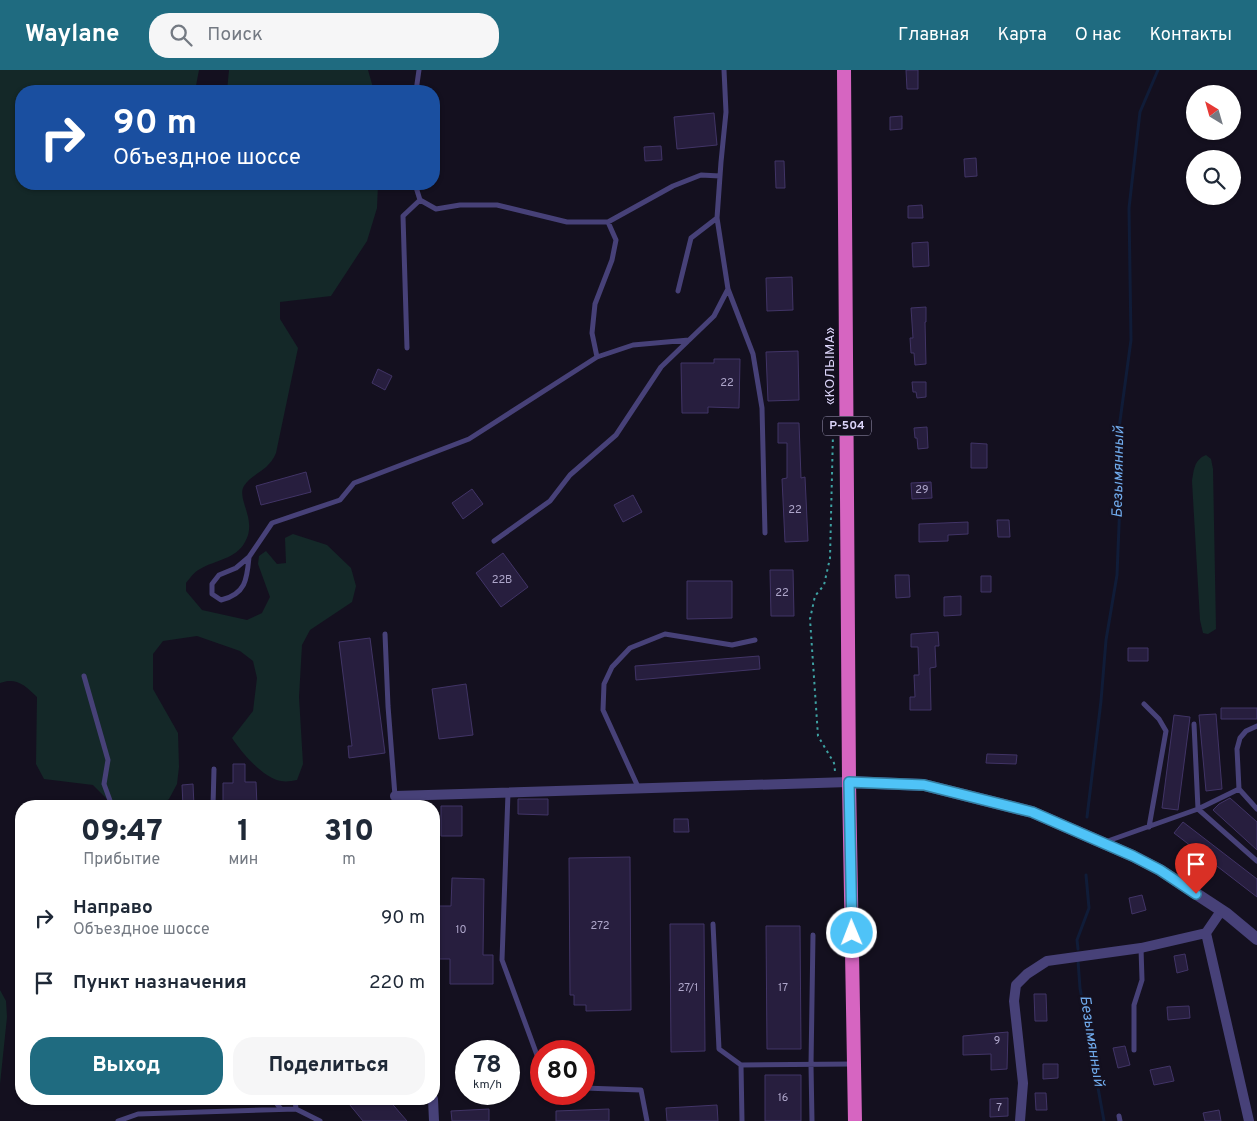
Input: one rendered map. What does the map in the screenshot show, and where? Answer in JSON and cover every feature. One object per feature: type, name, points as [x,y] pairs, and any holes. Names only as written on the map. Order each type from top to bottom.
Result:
[{"type":"highway","name":"«КОЛЫМА»","points":[[844,70],[849,782],[855,1121]]},
{"type":"street","points":[[396,796],[849,782],[924,785],[1032,812],[1103,843],[1160,870],[1221,911],[1257,939]]},
{"type":"street","points":[[419,795],[419,800]]},
{"type":"street","points":[[1020,1121],[1023,1083],[1014,1000],[1016,985],[1027,974],[1047,960],[1141,948],[1206,933],[1221,911]]},
{"type":"street","points":[[1206,933],[1249,1121]]},
{"type":"street","points":[[433,1105],[434,1121]]},
{"type":"lane","points":[[417,85],[418,70]]},
{"type":"lane","points":[[724,70],[726,112],[718,218],[728,289],[752,354],[762,408],[765,532]]},
{"type":"lane","points":[[417,190],[420,200],[436,209],[497,205],[568,222],[608,222],[673,186],[701,175],[720,176]]},
{"type":"lane","points":[[407,348],[403,216],[420,200]]},
{"type":"lane","points":[[678,290],[691,238],[718,218]]},
{"type":"lane","points":[[597,357],[592,332],[595,304],[612,260],[616,240],[608,222]]},
{"type":"lane","points":[[494,541],[550,501],[570,475],[616,435],[661,367],[714,316],[728,289]]},
{"type":"lane","points":[[249,557],[247,576],[243,588],[232,598],[221,600],[212,594],[212,584],[219,575],[236,568],[249,557],[272,523],[340,500],[354,484],[469,439],[597,357],[633,345],[688,340]]},
{"type":"lane","points":[[385,634],[388,706],[396,796]]},
{"type":"lane","points":[[639,789],[603,710],[604,684],[612,667],[630,648],[665,634],[732,645],[755,640]]},
{"type":"lane","points":[[84,676],[108,760],[104,784],[110,800]]},
{"type":"lane","points":[[1144,704],[1159,719],[1166,730],[1149,827]]},
{"type":"lane","points":[[1194,724],[1198,809],[1257,861]]},
{"type":"lane","points":[[1257,726],[1246,731],[1240,738],[1237,749],[1239,788],[1257,809]]},
{"type":"lane","points":[[214,769],[214,800]]},
{"type":"lane","points":[[1103,843],[1198,809],[1239,788]]},
{"type":"lane","points":[[508,793],[502,960],[531,1040]]},
{"type":"lane","points":[[713,924],[719,1049],[741,1065],[854,1064]]},
{"type":"lane","points":[[812,1121],[813,935]]},
{"type":"lane","points":[[1134,1050],[1134,1005],[1142,980],[1141,948]]},
{"type":"lane","points":[[741,1065],[742,1121]]},
{"type":"lane","points":[[595,1088],[641,1090],[647,1121]]},
{"type":"lane","points":[[277,1105],[281,1110]]},
{"type":"lane","points":[[296,1105],[296,1109]]},
{"type":"lane","points":[[118,1121],[138,1114],[296,1109],[320,1121]]},
{"type":"green space","points":[[0,70],[199,70],[196,85],[15,85],[15,190],[378,190],[377,208],[367,241],[331,296],[280,302],[280,319],[298,348],[276,453],[269,464],[247,482],[242,491],[249,526],[248,534],[241,548],[231,556],[198,570],[186,583],[186,591],[202,610],[247,620],[262,613],[270,597],[258,564],[259,556],[266,551],[277,564],[286,563],[285,538],[293,534],[327,545],[351,568],[356,586],[352,602],[310,630],[302,645],[299,697],[303,764],[297,780],[281,781],[260,770],[241,751],[232,738],[253,711],[257,678],[253,661],[240,651],[197,636],[163,641],[153,654],[153,689],[178,733],[179,767],[177,784],[168,800],[108,800],[93,785],[44,779],[36,764],[37,697],[20,683],[6,681],[0,683]]},
{"type":"green space","points":[[229,70],[368,70],[372,85],[228,85]]},
{"type":"green space","points":[[1206,455],[1211,459],[1213,469],[1216,629],[1208,634],[1203,633],[1200,620],[1192,481],[1197,463]]},
{"type":"green space","points":[[0,990],[6,1001],[7,1017],[0,1084]]},
{"type":"building","points":[[906,70],[918,70],[918,89],[907,89]]},
{"type":"building","points":[[714,113],[717,145],[677,149],[674,117]]},
{"type":"building","points":[[902,116],[902,129],[890,130],[890,117]]},
{"type":"building","points":[[661,146],[662,160],[645,161],[644,147]]},
{"type":"building","points":[[976,158],[977,176],[965,177],[964,159]]},
{"type":"building","points":[[775,161],[784,161],[785,188],[776,188]]},
{"type":"building","points":[[922,205],[923,218],[908,218],[908,206]]},
{"type":"building","points":[[928,242],[929,266],[913,267],[912,243]]},
{"type":"building","points":[[792,277],[793,310],[767,311],[766,278]]},
{"type":"building","points":[[926,307],[926,364],[915,365],[914,353],[911,353],[910,338],[913,338],[911,308]]},
{"type":"building","points":[[798,351],[799,400],[768,401],[766,352]]},
{"type":"building","points":[[714,359],[740,359],[739,408],[708,407],[708,413],[682,413],[681,363],[714,363]]},
{"type":"building","points":[[378,369],[392,376],[385,390],[372,383]]},
{"type":"building","points":[[912,382],[926,382],[926,397],[917,398],[916,392],[913,392]]},
{"type":"building","points":[[778,423],[799,423],[801,478],[805,477],[808,541],[785,542],[782,479],[787,478],[787,443],[778,443]]},
{"type":"building","points":[[927,427],[928,448],[918,449],[914,428]]},
{"type":"building","points":[[971,443],[987,444],[987,468],[971,468]]},
{"type":"building","points":[[306,472],[311,492],[261,505],[256,486]]},
{"type":"building","points":[[931,482],[932,498],[912,499],[911,483]]},
{"type":"building","points":[[472,489],[483,504],[463,519],[452,503]]},
{"type":"building","points":[[633,495],[642,512],[623,522],[614,505]]},
{"type":"building","points":[[997,520],[1009,520],[1010,537],[998,537]]},
{"type":"building","points":[[968,522],[968,534],[948,535],[948,541],[919,542],[919,524]]},
{"type":"building","points":[[503,553],[528,587],[501,607],[476,573]]},
{"type":"building","points":[[770,570],[793,570],[794,616],[771,616]]},
{"type":"building","points":[[895,575],[909,575],[910,597],[896,598]]},
{"type":"building","points":[[981,576],[991,576],[991,592],[981,592]]},
{"type":"building","points":[[687,581],[732,581],[732,618],[687,619]]},
{"type":"building","points":[[961,596],[961,615],[944,616],[944,597]]},
{"type":"building","points":[[938,632],[939,646],[935,646],[936,667],[930,668],[931,710],[910,710],[910,697],[915,697],[914,675],[919,675],[918,647],[911,647],[911,634]]},
{"type":"building","points":[[370,638],[385,753],[349,758],[348,746],[352,746],[339,642]]},
{"type":"building","points":[[1128,648],[1148,648],[1148,661],[1128,661]]},
{"type":"building","points":[[759,656],[760,669],[636,680],[635,666]]},
{"type":"building","points":[[466,684],[473,735],[439,739],[432,689]]},
{"type":"building","points":[[1221,708],[1257,708],[1257,719],[1221,719]]},
{"type":"building","points":[[1216,714],[1222,789],[1206,791],[1199,715]]},
{"type":"building","points":[[1174,715],[1190,717],[1178,810],[1162,808]]},
{"type":"building","points":[[987,754],[1017,755],[1016,764],[986,763]]},
{"type":"building","points":[[233,764],[245,764],[245,782],[256,782],[257,800],[223,800],[223,783],[233,783]]},
{"type":"building","points":[[193,784],[194,800],[183,800],[182,785]]},
{"type":"building","points":[[1230,798],[1257,822],[1257,850],[1213,810]]},
{"type":"building","points":[[518,799],[548,799],[548,815],[518,814]]},
{"type":"building","points":[[441,806],[462,806],[462,836],[441,836]]},
{"type":"building","points":[[674,819],[688,819],[689,832],[674,832]]},
{"type":"building","points":[[1183,822],[1257,879],[1257,897],[1174,833]]},
{"type":"building","points":[[630,857],[631,1010],[586,1011],[586,1005],[574,1005],[574,995],[570,995],[569,858]]},
{"type":"building","points":[[452,878],[484,879],[483,955],[493,955],[493,984],[450,984],[450,959],[440,959],[440,906],[451,906]]},
{"type":"building","points":[[1142,895],[1146,910],[1132,914],[1129,898]]},
{"type":"building","points":[[670,924],[704,924],[705,1051],[671,1052]]},
{"type":"building","points":[[766,926],[800,926],[801,1049],[767,1049]]},
{"type":"building","points":[[1185,954],[1188,970],[1177,973],[1174,956]]},
{"type":"building","points":[[1034,994],[1046,994],[1047,1021],[1035,1021]]},
{"type":"building","points":[[1189,1006],[1190,1018],[1168,1020],[1167,1007]]},
{"type":"building","points":[[1008,1032],[1007,1069],[991,1070],[991,1054],[963,1055],[963,1036]]},
{"type":"building","points":[[1125,1046],[1130,1065],[1118,1068],[1113,1048]]},
{"type":"building","points":[[1043,1064],[1058,1064],[1058,1078],[1043,1079]]},
{"type":"building","points":[[1170,1066],[1174,1081],[1154,1085],[1150,1070]]},
{"type":"building","points":[[765,1075],[801,1075],[801,1121],[765,1121]]},
{"type":"building","points":[[1035,1093],[1046,1093],[1047,1110],[1036,1110]]},
{"type":"building","points":[[1008,1098],[1008,1116],[990,1117],[990,1099]]},
{"type":"building","points":[[350,1105],[393,1105],[407,1121],[363,1121]]},
{"type":"building","points":[[717,1105],[718,1121],[667,1121],[666,1108]]},
{"type":"building","points":[[489,1109],[489,1121],[452,1121],[451,1111]]},
{"type":"building","points":[[609,1109],[609,1121],[556,1121],[556,1111]]},
{"type":"building","points":[[1219,1110],[1221,1121],[1205,1121],[1203,1113]]},
{"type":"waterway","name":"Безымянный","points":[[1087,817],[1101,701],[1106,640],[1117,575],[1120,501],[1117,443],[1131,340],[1129,208],[1140,112],[1158,70]]},
{"type":"waterway","name":"Безымянный","points":[[1078,949],[1077,940],[1089,908],[1086,875]]},
{"type":"waterway","name":"Безымянный","points":[[1078,961],[1080,988],[1104,1121]]},
{"type":"route","points":[[852,933],[849,782],[924,785],[1032,812],[1133,856],[1160,870],[1196,894]]}]
